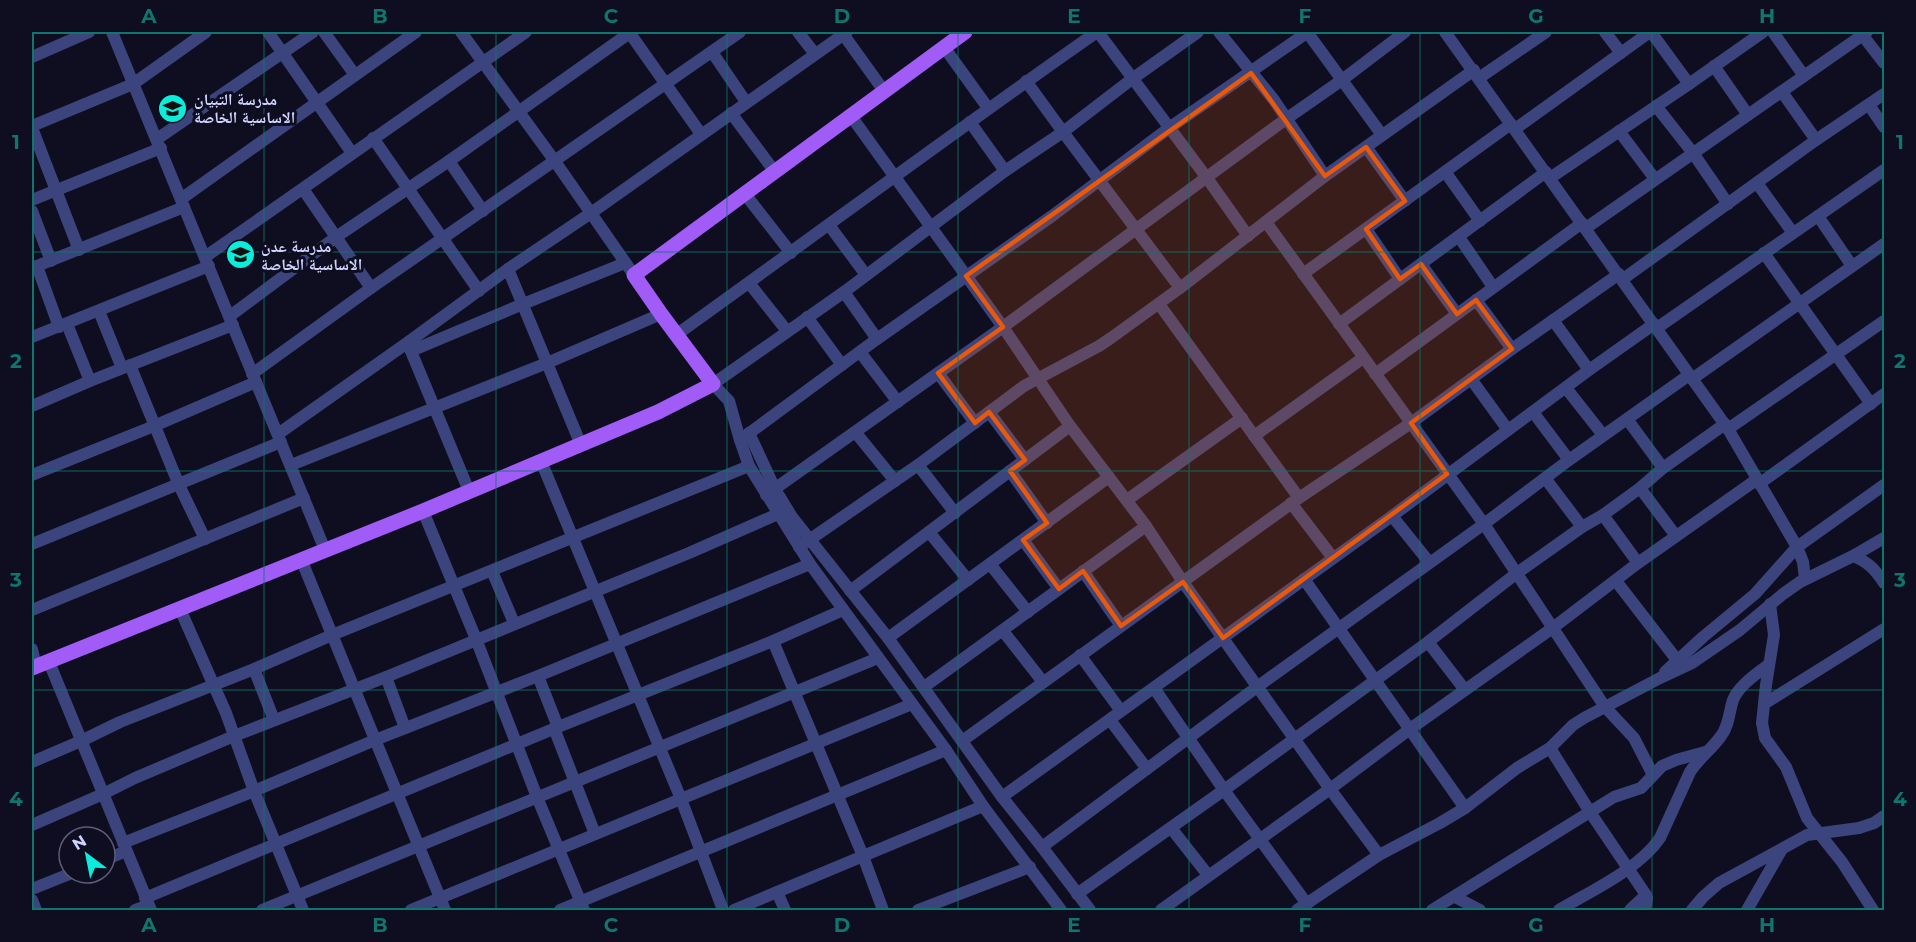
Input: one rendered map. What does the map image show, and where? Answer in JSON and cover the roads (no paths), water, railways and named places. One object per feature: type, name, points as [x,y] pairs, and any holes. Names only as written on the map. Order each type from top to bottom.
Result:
[{"type":"main road","points":[[39,666],[423,511],[667,408],[713,384],[630,269],[745,194],[965,32]]},
{"type":"street","points":[[32,57],[89,32]]},
{"type":"street","points":[[112,32],[325,550]]},
{"type":"street","points":[[79,250],[32,127],[133,84],[206,32]]},
{"type":"street","points":[[268,32],[352,153]]},
{"type":"street","points":[[32,200],[159,143],[313,32]]},
{"type":"street","points":[[324,32],[355,75]]},
{"type":"street","points":[[90,381],[34,267],[79,250],[182,203],[416,32]]},
{"type":"street","points":[[409,347],[523,303],[630,269],[461,32]]},
{"type":"street","points":[[32,338],[99,311],[207,262],[352,153],[526,32]]},
{"type":"street","points":[[32,406],[231,320],[336,237],[449,161],[630,32],[701,134]]},
{"type":"street","points":[[32,475],[154,426],[254,378],[371,288],[740,32]]},
{"type":"street","points":[[798,32],[814,54]]},
{"type":"street","points":[[676,335],[895,178],[988,108],[1097,32],[1248,236]]},
{"type":"street","points":[[1090,910],[1002,797],[888,638],[850,591],[778,514],[771,492],[729,401],[713,384],[844,292],[1005,171],[1063,132],[1198,32]]},
{"type":"street","points":[[1219,32],[1269,93],[1325,176]]},
{"type":"street","points":[[744,437],[877,339],[1052,216],[1170,128],[1308,32],[1382,135]]},
{"type":"street","points":[[771,492],[1003,327],[1405,32]]},
{"type":"street","points":[[1445,32],[1726,426],[1797,547],[1803,562],[1805,579]]},
{"type":"street","points":[[804,543],[918,465],[1024,386],[1099,346],[1159,304],[1382,135],[1546,32]]},
{"type":"street","points":[[1605,32],[1621,53]]},
{"type":"street","points":[[1303,274],[1650,32],[1689,84]]},
{"type":"street","points":[[1339,324],[1480,221],[1619,131],[1763,32]]},
{"type":"street","points":[[1773,32],[1804,75]]},
{"type":"street","points":[[32,544],[179,485],[280,438],[409,347],[508,269],[845,33],[884,91]]},
{"type":"street","points":[[1376,374],[1493,287],[1782,92],[1863,33],[1884,63]]},
{"type":"street","points":[[944,47],[988,108]]},
{"type":"street","points":[[712,52],[746,102]]},
{"type":"street","points":[[1714,66],[1748,115]]},
{"type":"street","points":[[1026,81],[1180,288]]},
{"type":"street","points":[[1782,92],[1816,140]]},
{"type":"street","points":[[962,741],[1295,500],[1411,423],[1553,320],[1728,204],[1884,94]]},
{"type":"street","points":[[1869,105],[1884,127]]},
{"type":"street","points":[[1656,106],[1693,153],[1728,204]]},
{"type":"street","points":[[731,113],[776,172]]},
{"type":"street","points":[[851,116],[1003,327],[1070,426],[1146,526],[1257,687],[1379,855]]},
{"type":"street","points":[[970,122],[1005,171]]},
{"type":"street","points":[[1619,131],[1655,179]]},
{"type":"street","points":[[373,138],[479,291]]},
{"type":"street","points":[[1366,147],[1406,201]]},
{"type":"street","points":[[449,161],[483,211]]},
{"type":"street","points":[[1002,797],[1392,516],[1589,370],[1884,171]]},
{"type":"street","points":[[1446,173],[1480,221]]},
{"type":"street","points":[[1757,183],[1793,232]]},
{"type":"street","points":[[303,189],[371,288]]},
{"type":"street","points":[[745,194],[791,253]]},
{"type":"street","points":[[32,211],[51,261]]},
{"type":"street","points":[[1818,216],[1852,266]]},
{"type":"street","points":[[1266,222],[1484,524],[1605,707],[1634,738],[1653,775]]},
{"type":"street","points":[[829,225],[866,275]]},
{"type":"street","points":[[1366,229],[1400,279]]},
{"type":"street","points":[[1459,237],[1493,287]]},
{"type":"street","points":[[1042,847],[1603,435],[1884,244]]},
{"type":"street","points":[[1764,253],[1871,404]]},
{"type":"street","points":[[1420,264],[1456,314]]},
{"type":"street","points":[[508,269],[581,444]]},
{"type":"street","points":[[749,283],[787,331]]},
{"type":"street","points":[[844,292],[877,339]]},
{"type":"street","points":[[1476,300],[1512,349]]},
{"type":"street","points":[[1159,304],[1254,435],[1333,558]]},
{"type":"street","points":[[99,311],[205,539]]},
{"type":"street","points":[[291,465],[547,363],[661,314]]},
{"type":"street","points":[[807,317],[842,365]]},
{"type":"street","points":[[1553,320],[1589,370]]},
{"type":"street","points":[[1077,894],[1376,680],[1518,573],[1582,527],[1603,515],[1663,468],[1884,323]]},
{"type":"street","points":[[409,347],[469,491]]},
{"type":"street","points":[[860,352],[898,402]]},
{"type":"street","points":[[1254,435],[1363,358]]},
{"type":"street","points":[[938,373],[975,423]]},
{"type":"street","points":[[1471,379],[1508,430]]},
{"type":"street","points":[[1566,388],[1603,435]]},
{"type":"street","points":[[1161,910],[1554,627],[1638,563],[1884,394]]},
{"type":"street","points":[[989,412],[1025,460]]},
{"type":"street","points":[[1533,412],[1569,460]]},
{"type":"street","points":[[1126,500],[1242,418]]},
{"type":"street","points":[[1628,419],[1663,468]]},
{"type":"street","points":[[850,591],[1070,426]]},
{"type":"street","points":[[856,433],[895,481]]},
{"type":"street","points":[[744,437],[749,466],[792,517],[804,543],[810,564],[946,750],[983,806],[1061,910]]},
{"type":"street","points":[[541,461],[681,799],[723,910]]},
{"type":"street","points":[[918,465],[955,513]]},
{"type":"street","points":[[32,762],[120,722],[749,466]]},
{"type":"street","points":[[1010,471],[1047,523]]},
{"type":"street","points":[[888,638],[1109,477]]},
{"type":"street","points":[[1545,478],[1582,527]]},
{"type":"street","points":[[1660,678],[1677,660],[1755,594],[1797,547],[1884,485]]},
{"type":"street","points":[[1640,488],[1676,536]]},
{"type":"street","points":[[32,610],[304,498]]},
{"type":"street","points":[[423,511],[582,907]]},
{"type":"street","points":[[32,825],[103,794],[135,777],[386,677],[778,514]]},
{"type":"street","points":[[1603,515],[1638,563]]},
{"type":"street","points":[[1392,516],[1429,562]]},
{"type":"street","points":[[924,687],[1146,526]]},
{"type":"street","points":[[929,532],[968,580]]},
{"type":"street","points":[[1154,688],[1260,838],[1302,907],[1379,855],[1440,824],[1465,808],[1517,768],[1550,748],[1573,726],[1605,707],[1692,663],[1713,650],[1805,579],[1854,556],[1884,538]]},
{"type":"street","points":[[1023,540],[1059,589]]},
{"type":"street","points":[[1854,556],[1866,561],[1884,582]]},
{"type":"street","points":[[301,559],[442,904]]},
{"type":"street","points":[[117,852],[375,740],[538,676],[810,564]]},
{"type":"street","points":[[990,564],[1028,612]]},
{"type":"street","points":[[492,571],[514,623]]},
{"type":"street","points":[[1083,571],[1121,626]]},
{"type":"street","points":[[1304,579],[1465,808]]},
{"type":"street","points":[[1616,580],[1677,660]]},
{"type":"street","points":[[1770,604],[1774,635],[1762,723],[1765,738],[1786,767],[1804,812],[1842,862],[1873,910]]},
{"type":"street","points":[[180,609],[234,736],[275,845],[303,910]]},
{"type":"street","points":[[135,910],[275,845],[516,744],[773,641],[843,610]]},
{"type":"street","points":[[1764,704],[1884,629]]},
{"type":"street","points":[[1003,631],[1043,682]]},
{"type":"street","points":[[773,641],[863,856],[883,910]]},
{"type":"street","points":[[1428,642],[1465,690]]},
{"type":"street","points":[[32,649],[39,666],[81,741],[148,904]]},
{"type":"street","points":[[1080,656],[1121,711]]},
{"type":"street","points":[[262,910],[878,658]]},
{"type":"street","points":[[1559,910],[1628,868],[1654,847],[1695,764],[1721,736],[1726,727],[1733,699],[1769,664]]},
{"type":"street","points":[[254,669],[274,720]]},
{"type":"street","points":[[538,676],[595,834]]},
{"type":"street","points":[[386,677],[405,728]]},
{"type":"street","points":[[411,910],[442,904],[559,849],[912,704]]},
{"type":"street","points":[[1110,720],[1147,769]]},
{"type":"street","points":[[1550,748],[1646,895],[1646,910]]},
{"type":"street","points":[[560,910],[582,907],[702,852],[946,750]]},
{"type":"street","points":[[1432,910],[1614,797],[1641,788],[1662,766],[1706,752]]},
{"type":"street","points":[[734,910],[983,806]]},
{"type":"street","points":[[1692,910],[1719,883],[1807,835],[1817,832],[1847,831],[1874,823],[1884,816]]},
{"type":"street","points":[[1171,828],[1208,875]]},
{"type":"street","points":[[1747,910],[1782,848]]},
{"type":"street","points":[[918,910],[1030,867]]},
{"type":"street","points":[[32,889],[57,879]]},
{"type":"street","points":[[777,892],[785,910]]},
{"type":"street","points":[[1630,910],[1646,895]]},
{"type":"street","points":[[1455,897],[1480,910]]},
{"type":"street","points":[[32,900],[36,910]]},
{"type":"place","name":"مدرسة التبيان الاساسية الخاصة","points":[[173,108]]},
{"type":"place","name":"مدرسة عدن الاساسية الخاصة","points":[[240,255]]}]
